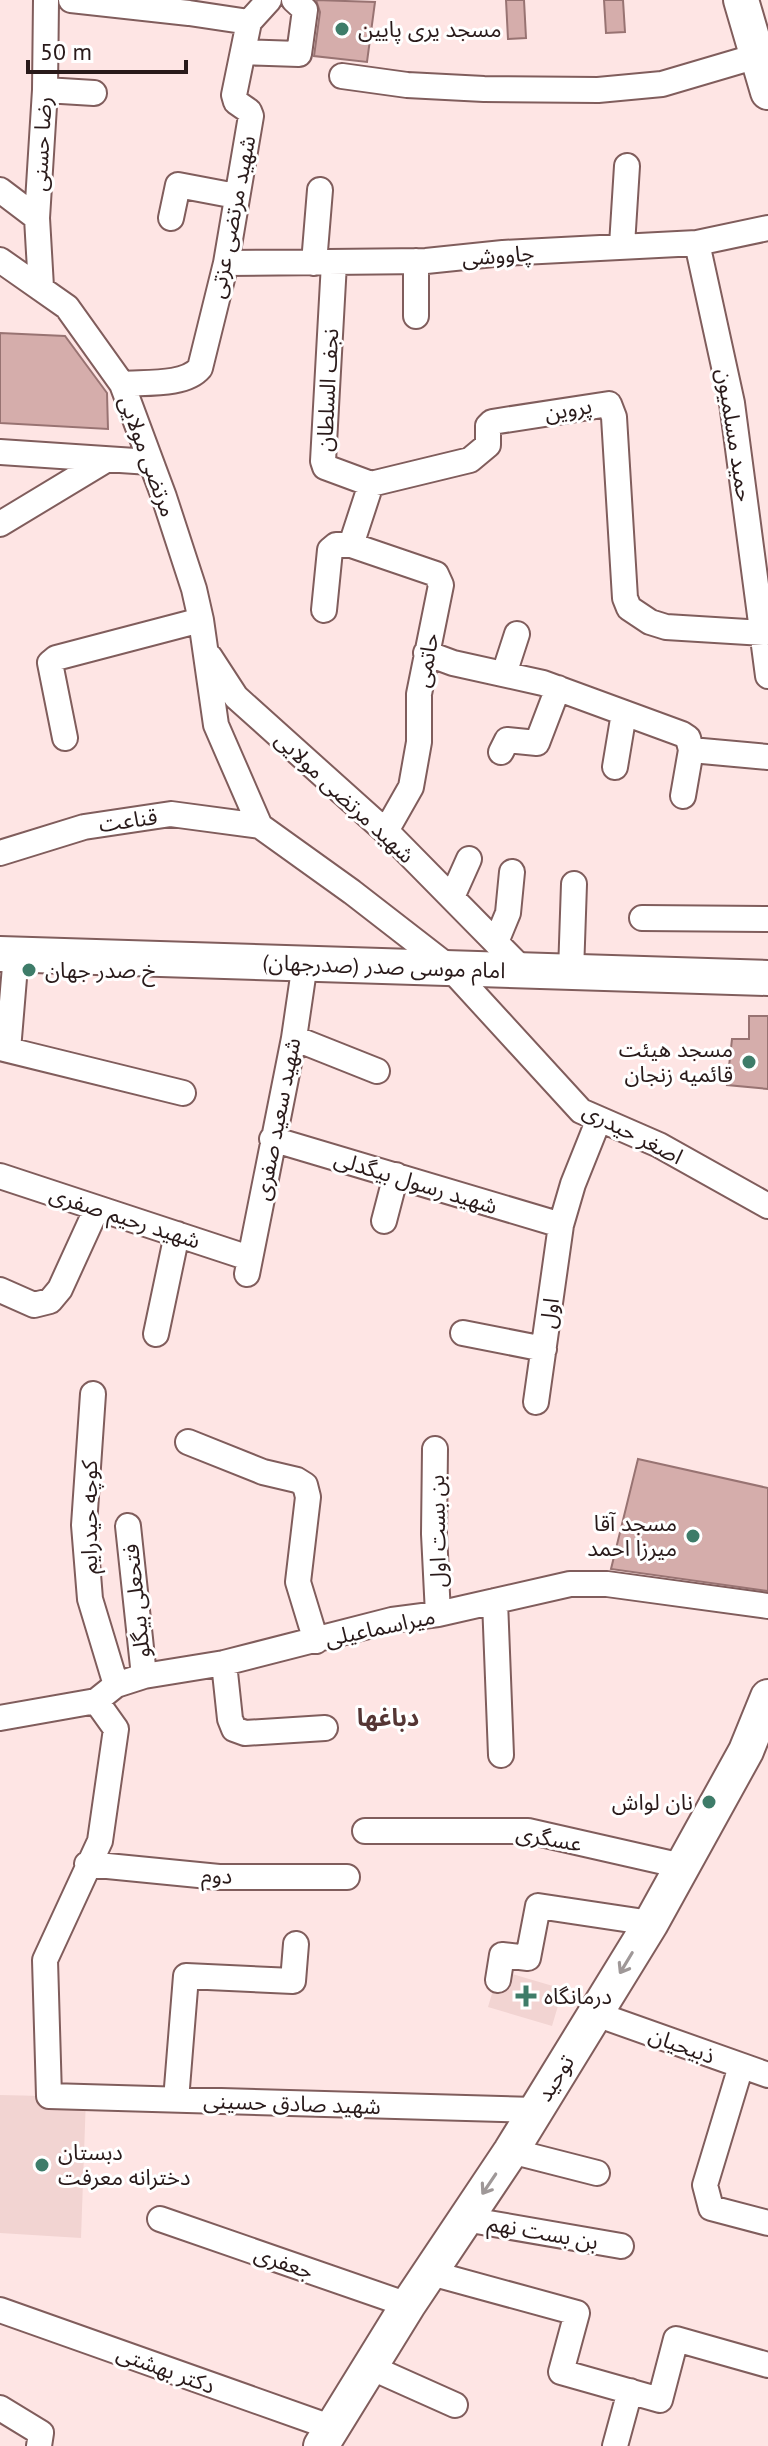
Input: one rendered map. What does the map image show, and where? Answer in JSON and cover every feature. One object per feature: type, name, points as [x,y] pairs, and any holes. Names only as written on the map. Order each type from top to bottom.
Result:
[{"type":"main road","points":[[741,0],[762,56],[768,92]]},
{"type":"main road","name":"(صدرجهان) امام موسی صدر","points":[[8,954],[768,978]]},
{"type":"main road","name":"توحید","points":[[327,2437],[408,2305],[511,2151],[651,1923],[682,1866],[757,1756],[768,1697]]},
{"type":"street","name":"رضا حسنی","points":[[41,287],[37,218],[45,90],[46,0]]},
{"type":"street","points":[[71,0],[249,22],[269,0]]},
{"type":"street","points":[[243,52],[299,54],[305,10],[294,0]]},
{"type":"street","name":"شهید مرتضی عزتی","points":[[122,384],[194,375],[200,368],[226,263],[251,116],[234,98],[249,22]]},
{"type":"street","points":[[342,76],[407,85],[598,90],[662,84],[762,56]]},
{"type":"street","points":[[45,90],[94,93]]},
{"type":"street","points":[[622,245],[627,166]]},
{"type":"street","points":[[171,218],[178,185],[236,196]]},
{"type":"street","points":[[0,190],[37,218]]},
{"type":"street","points":[[320,190],[324,263]]},
{"type":"street","name":"چاووشی","points":[[226,263],[416,261],[622,245],[697,243],[768,228]]},
{"type":"street","name":"حمید مسلمیون","points":[[697,243],[732,403],[768,676]]},
{"type":"street","name":"مرتضی مولایی","points":[[0,260],[67,307],[122,384],[190,576],[201,620],[216,725],[260,826]]},
{"type":"street","points":[[416,261],[416,316]]},
{"type":"street","name":"نجف السلطان","points":[[324,263],[323,461],[325,467],[371,484]]},
{"type":"street","name":"پروین","points":[[371,484],[470,460],[488,445],[487,430],[492,422],[609,404],[614,417],[625,598],[629,608],[650,622],[666,627],[764,633]]},
{"type":"street","points":[[0,452],[150,462]]},
{"type":"street","points":[[0,524],[106,460]]},
{"type":"street","points":[[324,610],[330,550],[336,545],[351,545],[371,484]]},
{"type":"street","name":"حاتمی","points":[[351,545],[436,574],[441,585],[419,694],[419,742],[411,787],[386,831]]},
{"type":"street","points":[[65,738],[50,663],[56,658],[201,620]]},
{"type":"street","points":[[504,674],[517,634]]},
{"type":"street","name":"شهید مرتضی مولایی","points":[[206,652],[236,697],[386,831],[524,971]]},
{"type":"street","points":[[426,653],[453,663],[558,688],[682,734],[688,738],[691,750],[683,796]]},
{"type":"street","points":[[501,752],[507,740],[533,744],[539,740],[558,688]]},
{"type":"street","points":[[615,767],[624,713]]},
{"type":"street","points":[[691,750],[768,757]]},
{"type":"street","name":"قناعت","points":[[0,853],[84,827],[171,814],[260,826]]},
{"type":"street","name":"اصغر حیدری","points":[[260,826],[450,968],[581,1111],[659,1145],[768,1206]]},
{"type":"street","points":[[452,897],[469,859]]},
{"type":"street","points":[[496,942],[508,913],[512,872]]},
{"type":"street","points":[[571,972],[574,884]]},
{"type":"street","points":[[642,918],[768,919]]},
{"type":"street","points":[[8,954],[4,1049],[183,1093]]},
{"type":"street","name":"شهید سعید صفری","points":[[248,1266],[294,1038],[305,963]]},
{"type":"street","points":[[294,1038],[377,1071]]},
{"type":"street","name":"اول","points":[[536,1402],[561,1225],[573,1184],[599,1119]]},
{"type":"street","name":"شهید رسول بیگدلی","points":[[272,1139],[561,1225]]},
{"type":"street","points":[[384,1221],[396,1175]]},
{"type":"street","name":"شهید رحیم صفری","points":[[0,1176],[177,1234],[248,1266]]},
{"type":"street","points":[[0,1290],[34,1305],[50,1301],[60,1289],[97,1208]]},
{"type":"street","points":[[156,1334],[177,1234]]},
{"type":"street","points":[[463,1333],[544,1349]]},
{"type":"street","name":"کوچه حیدرایم","points":[[93,1394],[84,1525],[90,1599],[116,1685]]},
{"type":"street","points":[[188,1442],[305,1485],[308,1497],[298,1582],[316,1641]]},
{"type":"street","name":"بن بست اول","points":[[435,1449],[434,1534],[438,1614]]},
{"type":"street","name":"فتحعلی بیگلو","points":[[128,1526],[144,1676]]},
{"type":"street","name":"میراسماعیلی","points":[[6,1718],[96,1701],[116,1685],[144,1676],[224,1663],[392,1620],[438,1614],[570,1584],[607,1584],[768,1606]]},
{"type":"street","points":[[495,1601],[501,1755]]},
{"type":"street","points":[[224,1663],[230,1719],[234,1729],[245,1733],[325,1728]]},
{"type":"street","points":[[0,1694],[6,1718]]},
{"type":"street","points":[[87,1864],[100,1841],[116,1729],[96,1701]]},
{"type":"street","name":"عسگری","points":[[365,1831],[528,1831],[682,1866]]},
{"type":"street","name":"دوم","points":[[87,1864],[219,1877],[347,1877]]},
{"type":"street","name":"شهید صادق حسینی","points":[[87,1864],[45,1960],[49,2096],[535,2110]]},
{"type":"street","points":[[498,1980],[502,1955],[528,1958],[538,1906],[651,1923]]},
{"type":"street","points":[[176,2100],[186,1976],[293,1981],[296,1944]]},
{"type":"street","name":"ذبیحیان","points":[[596,2014],[768,2075]]},
{"type":"street","points":[[741,2066],[705,2185],[711,2208],[768,2223]]},
{"type":"street","points":[[511,2151],[597,2173]]},
{"type":"street","name":"جعفری","points":[[160,2219],[408,2305]]},
{"type":"street","name":"بن بست نهم","points":[[465,2219],[621,2246]]},
{"type":"street","points":[[431,2273],[577,2313],[561,2372],[660,2400],[676,2339],[768,2365]]},
{"type":"street","name":"دکتر بهشتی","points":[[0,2310],[327,2437]]},
{"type":"street","points":[[370,2367],[455,2405]]},
{"type":"street","points":[[615,2446],[630,2391]]},
{"type":"street","points":[[0,2408],[41,2433],[39,2446]]},
{"type":"shaded area","name":"درمانگاه","points":[[499,1970],[563,1989],[552,2026],[488,2007]]},
{"type":"shaded area","name":"دبستان دخترانه معرفت","points":[[0,2095],[86,2097],[81,2238],[0,2233]]},
{"type":"building","name":"مسجد یری پایین","points":[[316,0],[375,2],[367,62],[314,56],[320,12]]},
{"type":"building","points":[[506,0],[524,0],[526,38],[508,39]]},
{"type":"building","points":[[604,0],[623,0],[625,32],[606,33]]},
{"type":"building","points":[[0,333],[65,336],[107,393],[108,429],[0,423]]},
{"type":"building","name":"مسجد هیئت قائمیه زنجان","points":[[749,1016],[768,1016],[768,1089],[727,1085],[732,1039],[749,1039]]},
{"type":"building","name":"مسجد آقا میرزا احمد","points":[[638,1459],[768,1488],[768,1591],[611,1569]]},
{"type":"place","name":"مسجد یری پایین","points":[[342,29]]},
{"type":"place","name":"خ صدر جهان","points":[[29,970]]},
{"type":"place","name":"مسجد هیئت قائمیه زنجان","points":[[749,1062]]},
{"type":"place","name":"مسجد آقا میرزا احمد","points":[[693,1536]]},
{"type":"place","name":"نان لواش","points":[[709,1802]]},
{"type":"place","name":"درمانگاه","points":[[526,1996]]},
{"type":"place","name":"دبستان دخترانه معرفت","points":[[42,2165]]},
{"type":"district","name":"دباغها","points":[[388,1717]]}]
